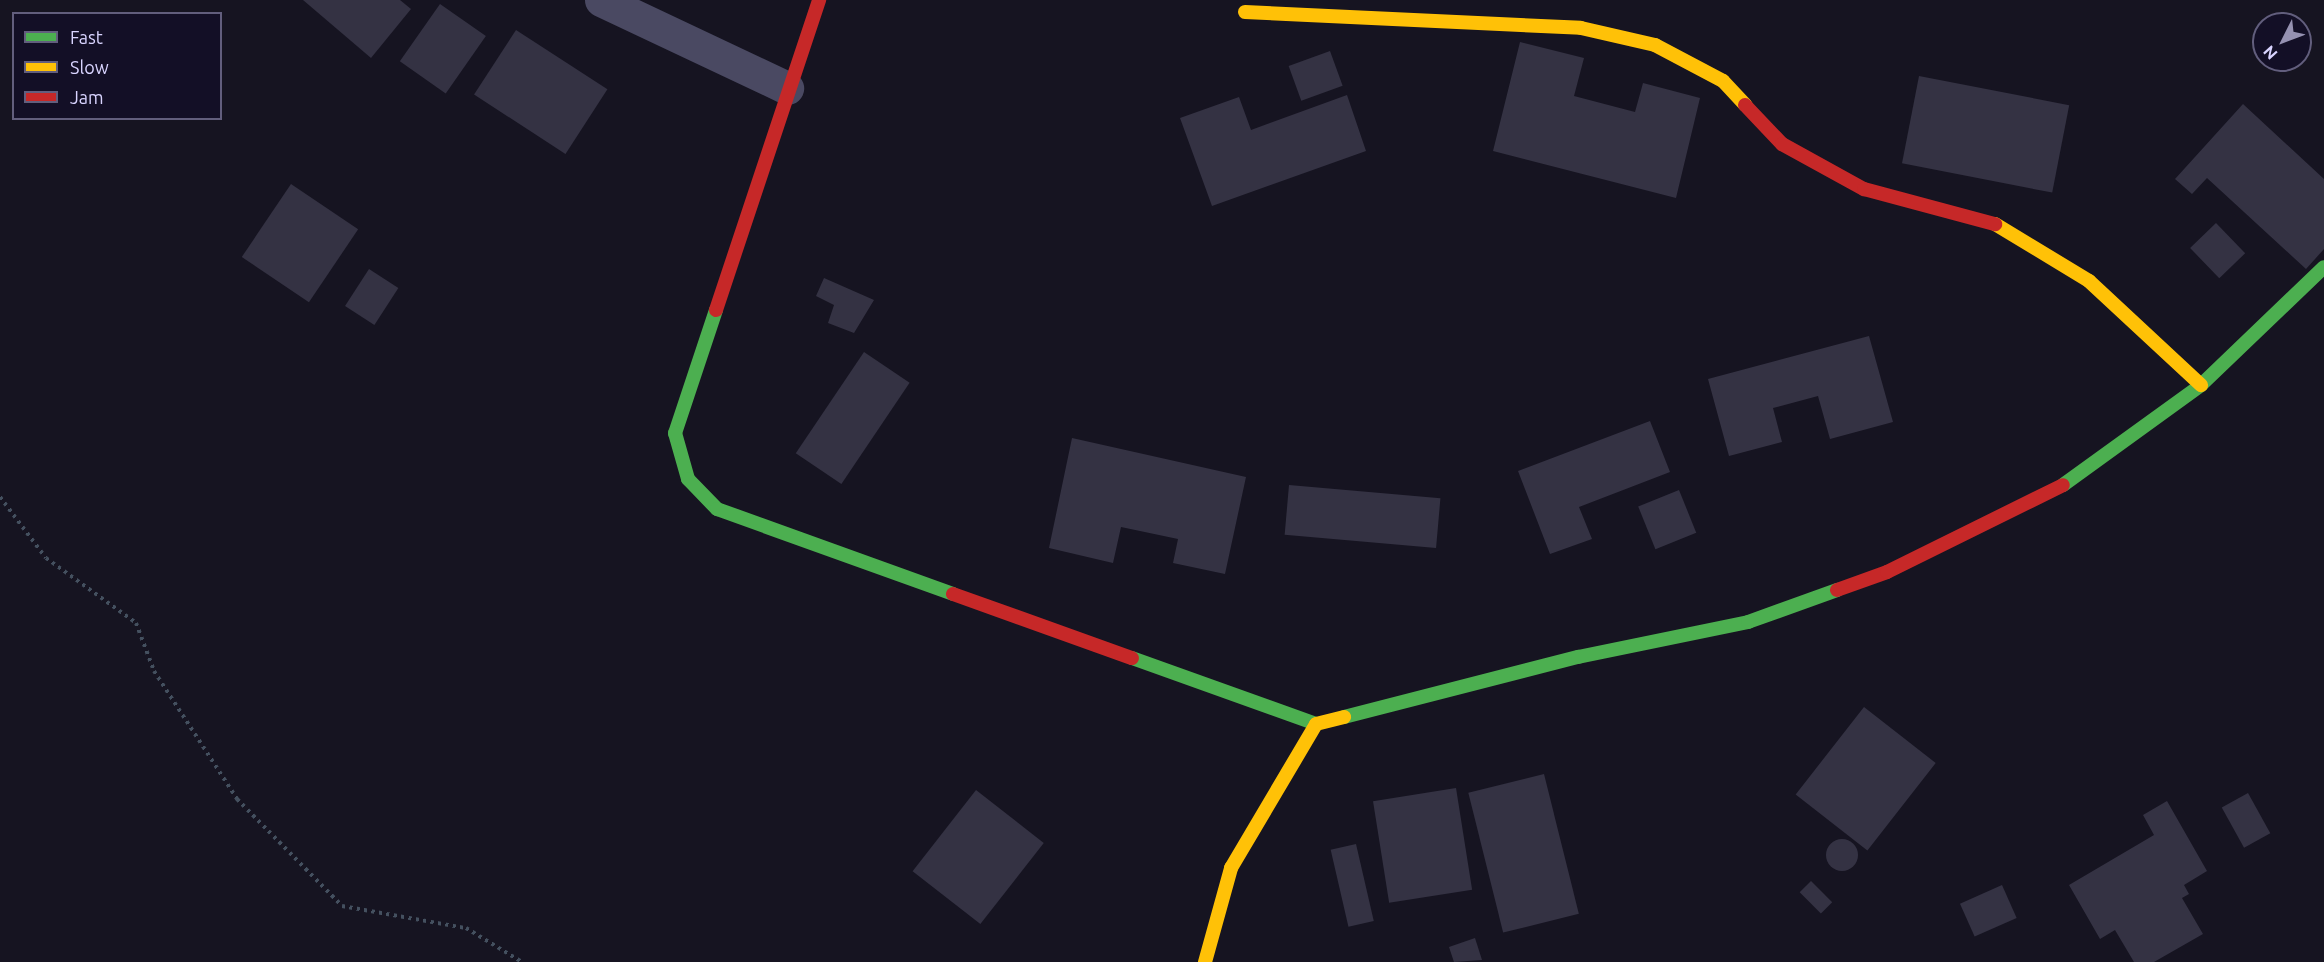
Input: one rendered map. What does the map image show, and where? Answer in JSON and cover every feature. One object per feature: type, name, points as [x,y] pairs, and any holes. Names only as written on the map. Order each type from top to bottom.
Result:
[{"type":"street","points":[[602,0],[787,88]]},
{"type":"street","points":[[819,0],[787,88],[675,433],[688,480],[717,509],[1317,724],[1578,657],[1748,622],[1887,572],[2071,481],[2201,385],[2324,267]]},
{"type":"street","points":[[1245,12],[1581,28],[1655,45],[1723,81],[1782,144],[1863,189],[2000,225],[2089,281],[2201,385]]},
{"type":"street","points":[[1205,962],[1231,868],[1317,724]]},
{"type":"path","points":[[0,497],[46,558],[136,623],[154,671],[237,799],[342,906],[466,928],[522,962]]},
{"type":"building","points":[[303,0],[400,0],[411,9],[371,58]]},
{"type":"building","points":[[440,4],[486,36],[446,93],[400,61]]},
{"type":"building","points":[[516,30],[607,89],[565,154],[474,95]]},
{"type":"building","points":[[1520,42],[1584,58],[1574,96],[1635,112],[1643,83],[1700,98],[1676,198],[1493,151]]},
{"type":"building","points":[[1330,51],[1343,86],[1301,101],[1289,66]]},
{"type":"building","points":[[1919,76],[2069,105],[2052,193],[1902,163]]},
{"type":"building","points":[[1347,95],[1366,151],[1212,206],[1180,118],[1239,97],[1251,130]]},
{"type":"building","points":[[2243,104],[2324,179],[2324,249],[2306,269],[2207,178],[2192,194],[2175,179]]},
{"type":"building","points":[[291,184],[358,229],[309,302],[242,257]]},
{"type":"building","points":[[2216,223],[2245,253],[2219,278],[2190,248]]},
{"type":"building","points":[[369,269],[398,288],[374,325],[345,306]]},
{"type":"building","points":[[824,278],[874,300],[854,333],[828,323],[834,305],[816,296]]},
{"type":"building","points":[[1869,336],[1893,422],[1830,439],[1818,396],[1773,408],[1782,442],[1729,456],[1708,379]]},
{"type":"building","points":[[864,352],[910,383],[841,484],[796,453]]},
{"type":"building","points":[[1650,421],[1670,472],[1579,507],[1592,539],[1550,554],[1518,471]]},
{"type":"building","points":[[1072,438],[1246,477],[1225,574],[1173,563],[1178,539],[1121,527],[1113,563],[1049,548]]},
{"type":"building","points":[[1289,485],[1440,498],[1436,548],[1285,535]]},
{"type":"building","points":[[1679,490],[1696,533],[1655,549],[1638,506]]},
{"type":"building","points":[[1864,707],[1936,763],[1867,850],[1796,794]]},
{"type":"building","points":[[1544,774],[1579,914],[1503,933],[1468,793]]},
{"type":"building","points":[[1456,788],[1472,890],[1389,903],[1373,801]]},
{"type":"building","points":[[976,790],[1044,843],[980,924],[913,871]]},
{"type":"building","points":[[2248,793],[2270,833],[2244,848],[2222,808]]},
{"type":"building","points":[[2167,801],[2207,871],[2184,885],[2189,894],[2182,898],[2203,934],[2154,962],[2134,962],[2115,930],[2100,939],[2069,885],[2154,835],[2143,815]]},
{"type":"building","points":[[1842,839],[1853,844],[1858,855],[1853,866],[1842,871],[1831,866],[1826,855],[1831,844]]},
{"type":"building","points":[[1356,844],[1374,921],[1348,927],[1331,850]]},
{"type":"building","points":[[1811,881],[1832,902],[1821,914],[1800,892]]},
{"type":"building","points":[[2002,885],[2017,918],[1975,937],[1960,904]]},
{"type":"building","points":[[1475,938],[1482,960],[1454,962],[1449,947]]},
{"type":"traffic: fast","points":[[2063,485],[2201,385],[2324,267]]},
{"type":"traffic: fast","points":[[716,310],[675,433],[688,479],[717,509],[953,594]]},
{"type":"traffic: fast","points":[[1344,717],[1578,657],[1748,622],[1837,590]]},
{"type":"traffic: fast","points":[[1132,658],[1316,724]]},
{"type":"traffic: slow","points":[[1245,12],[1581,28],[1655,45],[1723,81],[1745,105]]},
{"type":"traffic: slow","points":[[1995,224],[2089,281],[2201,385]]},
{"type":"traffic: slow","points":[[1205,962],[1231,868],[1316,724],[1344,717]]},
{"type":"traffic: jam","points":[[716,310],[819,0]]},
{"type":"traffic: jam","points":[[1745,105],[1782,144],[1864,189],[1995,224]]},
{"type":"traffic: jam","points":[[1837,590],[1887,572],[2063,485]]},
{"type":"traffic: jam","points":[[953,594],[1132,658]]}]
